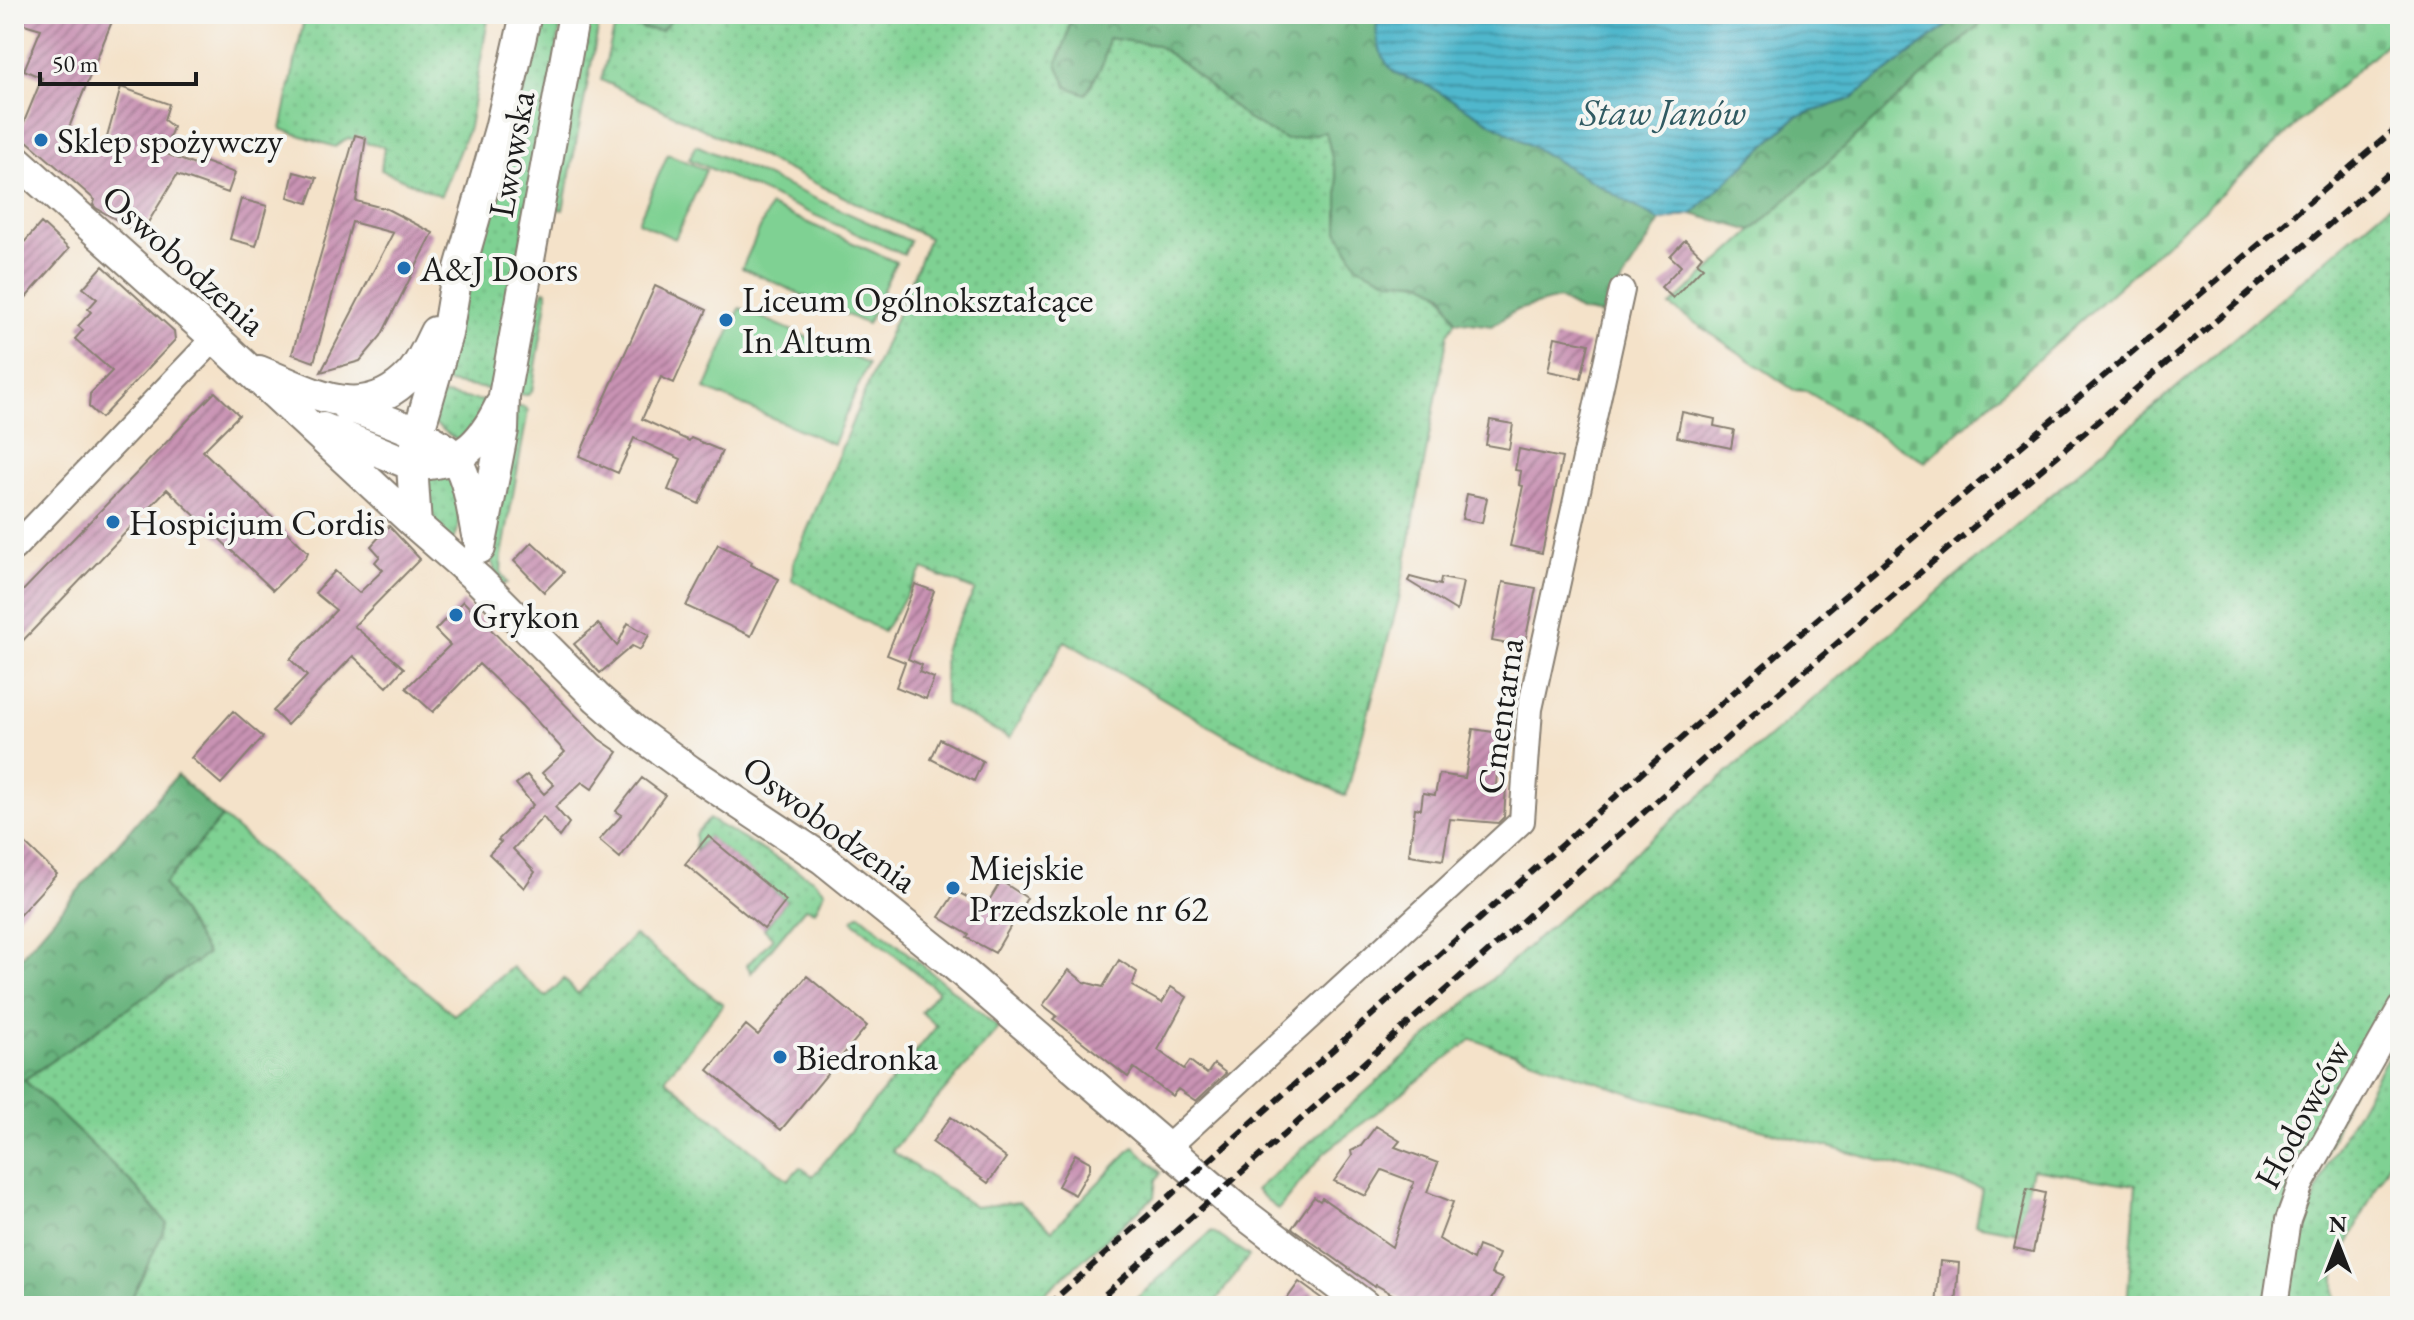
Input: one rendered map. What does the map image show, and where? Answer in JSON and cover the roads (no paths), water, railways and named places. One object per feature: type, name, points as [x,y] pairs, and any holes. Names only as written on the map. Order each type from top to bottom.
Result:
[{"type":"street","name":"Lwowska","points":[[416,525],[412,465],[418,434],[447,334],[455,286],[500,129],[526,14]]},
{"type":"street","name":"Lwowska","points":[[480,548],[503,430],[503,401],[574,14]]},
{"type":"street","name":"Oswobodzenia","points":[[14,158],[480,581],[597,698],[635,731],[834,867],[1239,1210],[1365,1306]]},
{"type":"street","name":"Lwowska","points":[[341,403],[368,403],[410,375],[437,329],[455,286]]},
{"type":"street","name":"Cmentarna","points":[[1167,1148],[1522,821],[1530,709],[1622,290]]},
{"type":"street","points":[[14,548],[215,338]]},
{"type":"street","points":[[243,364],[418,434],[437,443],[456,458],[470,497],[480,548],[480,581]]},
{"type":"street","name":"Lwowska","points":[[412,465],[428,465],[456,458],[473,447],[488,431],[503,401]]},
{"type":"street","name":"Oswobodzenia","points":[[303,419],[412,465]]},
{"type":"street","name":"Hodowców","points":[[2275,1306],[2288,1220],[2301,1184],[2400,1008]]},
{"type":"water","name":"Staw Janów","points":[[1380,14],[1962,14],[1851,99],[1796,117],[1692,214],[1660,221],[1423,83],[1395,72],[1387,64],[1378,43]]},
{"type":"railway","points":[[1047,1306],[1822,615],[2400,125]]},
{"type":"railway","points":[[1092,1306],[1754,714],[2400,164]]},
{"type":"place","name":"Sklep spożywczy","points":[[41,140]]},
{"type":"place","name":"A&J Doors","points":[[404,268]]},
{"type":"place","name":"Liceum Ogólnokształcące In Altum","points":[[726,320]]},
{"type":"place","name":"Hospicjum Cordis","points":[[113,522]]},
{"type":"place","name":"Grykon","points":[[456,615]]},
{"type":"place","name":"Miejskie Przedszkole nr 62","points":[[953,888]]},
{"type":"place","name":"Biedronka","points":[[780,1057]]}]
